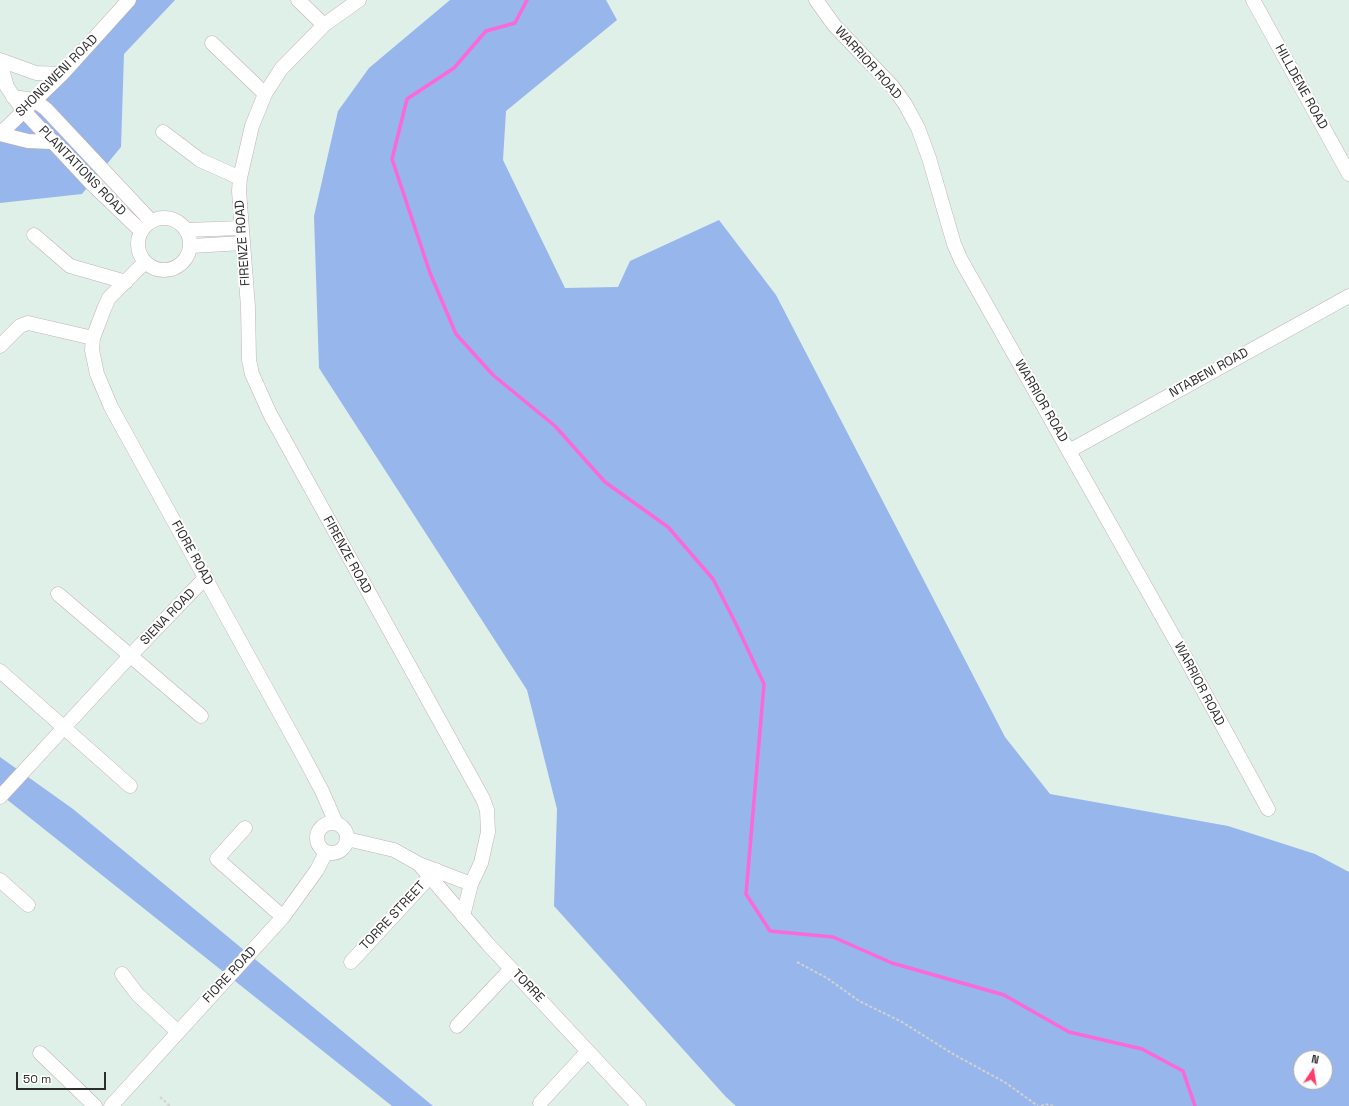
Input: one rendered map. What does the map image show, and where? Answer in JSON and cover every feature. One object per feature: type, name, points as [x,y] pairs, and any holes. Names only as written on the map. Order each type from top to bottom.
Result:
[{"type":"street","name":"SHONGWENI ROAD","points":[[0,134],[23,110],[62,74],[129,0]]},
{"type":"street","points":[[298,0],[324,25]]},
{"type":"street","name":"FIRENZE ROAD","points":[[359,0],[324,25],[281,69],[265,94],[252,126],[240,178],[241,228],[249,360],[252,374],[263,402],[483,799],[487,810],[488,832],[481,863],[471,884],[464,916]]},
{"type":"street","name":"WARRIOR ROAD","points":[[816,0],[834,25],[892,86],[905,104],[918,128],[929,158],[954,244],[961,260],[1069,450],[1268,809]]},
{"type":"street","name":"HILLDENE ROAD","points":[[1253,0],[1349,174]]},
{"type":"street","points":[[212,44],[265,94]]},
{"type":"street","points":[[0,61],[36,74],[62,74]]},
{"type":"street","name":"PLANTATIONS ROAD","points":[[0,61],[7,87],[23,110],[91,183],[140,231]]},
{"type":"street","points":[[13,97],[34,100]]},
{"type":"street","name":"PLANTATIONS ROAD","points":[[34,100],[46,109],[151,220]]},
{"type":"street","points":[[163,132],[200,160],[240,178]]},
{"type":"street","points":[[0,134],[28,141],[52,142]]},
{"type":"street","points":[[167,218],[181,224],[187,230],[191,246],[189,254],[177,267],[160,270],[145,262],[138,248],[140,231],[151,220],[167,218]]},
{"type":"street","points":[[187,230],[241,228]]},
{"type":"street","points":[[34,235],[70,266],[126,282]]},
{"type":"street","points":[[191,246],[242,243]]},
{"type":"street","name":"FIORE ROAD","points":[[145,262],[109,298],[93,338],[92,350],[94,365],[104,393],[299,748],[322,791],[336,823],[343,828],[347,840]]},
{"type":"street","name":"NTABENI ROAD","points":[[1069,450],[1349,296]]},
{"type":"street","points":[[0,346],[20,326],[28,323],[93,338]]},
{"type":"street","name":"SIENA ROAD","points":[[0,797],[130,656],[206,577]]},
{"type":"street","name":"SIENA ROAD","points":[[58,594],[201,716]]},
{"type":"street","points":[[0,672],[130,786]]},
{"type":"street","points":[[336,823],[329,823],[319,830],[318,843],[321,849],[326,852],[331,853],[340,851],[347,840],[386,847],[433,873],[471,884]]},
{"type":"street","points":[[245,828],[217,859],[283,917]]},
{"type":"street","name":"FIORE ROAD","points":[[111,1106],[283,917],[317,870],[326,852]]},
{"type":"street","name":"TORRE","points":[[433,873],[464,916],[511,969],[639,1106]]},
{"type":"street","name":"TORRE STREET","points":[[351,962],[433,873]]},
{"type":"street","points":[[0,880],[28,905]]},
{"type":"street","points":[[457,1026],[511,969]]},
{"type":"street","points":[[122,974],[138,995],[178,1032]]},
{"type":"street","points":[[540,1103],[588,1051]]},
{"type":"street","points":[[40,1054],[95,1106]]},
{"type":"path","points":[[797,962],[827,978],[859,1001],[902,1022],[953,1054],[1006,1083],[1039,1106],[1045,1104],[1054,1106]]},
{"type":"path","points":[[160,1096],[170,1106]]},
{"type":"shaded area","points":[[129,0],[175,0],[124,54],[121,147],[82,194],[0,203],[0,134]]},
{"type":"shaded area","points":[[450,0],[606,0],[617,20],[506,111],[503,160],[565,288],[618,287],[630,261],[719,220],[776,295],[1005,737],[1050,794],[1228,826],[1315,854],[1349,872],[1349,1106],[736,1106],[726,1097],[554,906],[557,809],[527,690],[319,368],[314,216],[338,111],[369,68]]},
{"type":"shaded area","points":[[0,757],[73,809],[433,1106],[392,1106],[0,794]]},
{"type":"waterway","points":[[527,0],[515,23],[486,31],[454,68],[407,99],[392,159],[430,273],[456,334],[493,375],[555,426],[605,482],[668,527],[713,579],[735,622],[764,684],[746,894],[770,931],[833,937],[892,963],[1004,995],[1069,1032],[1142,1049],[1183,1071],[1195,1106]]}]
